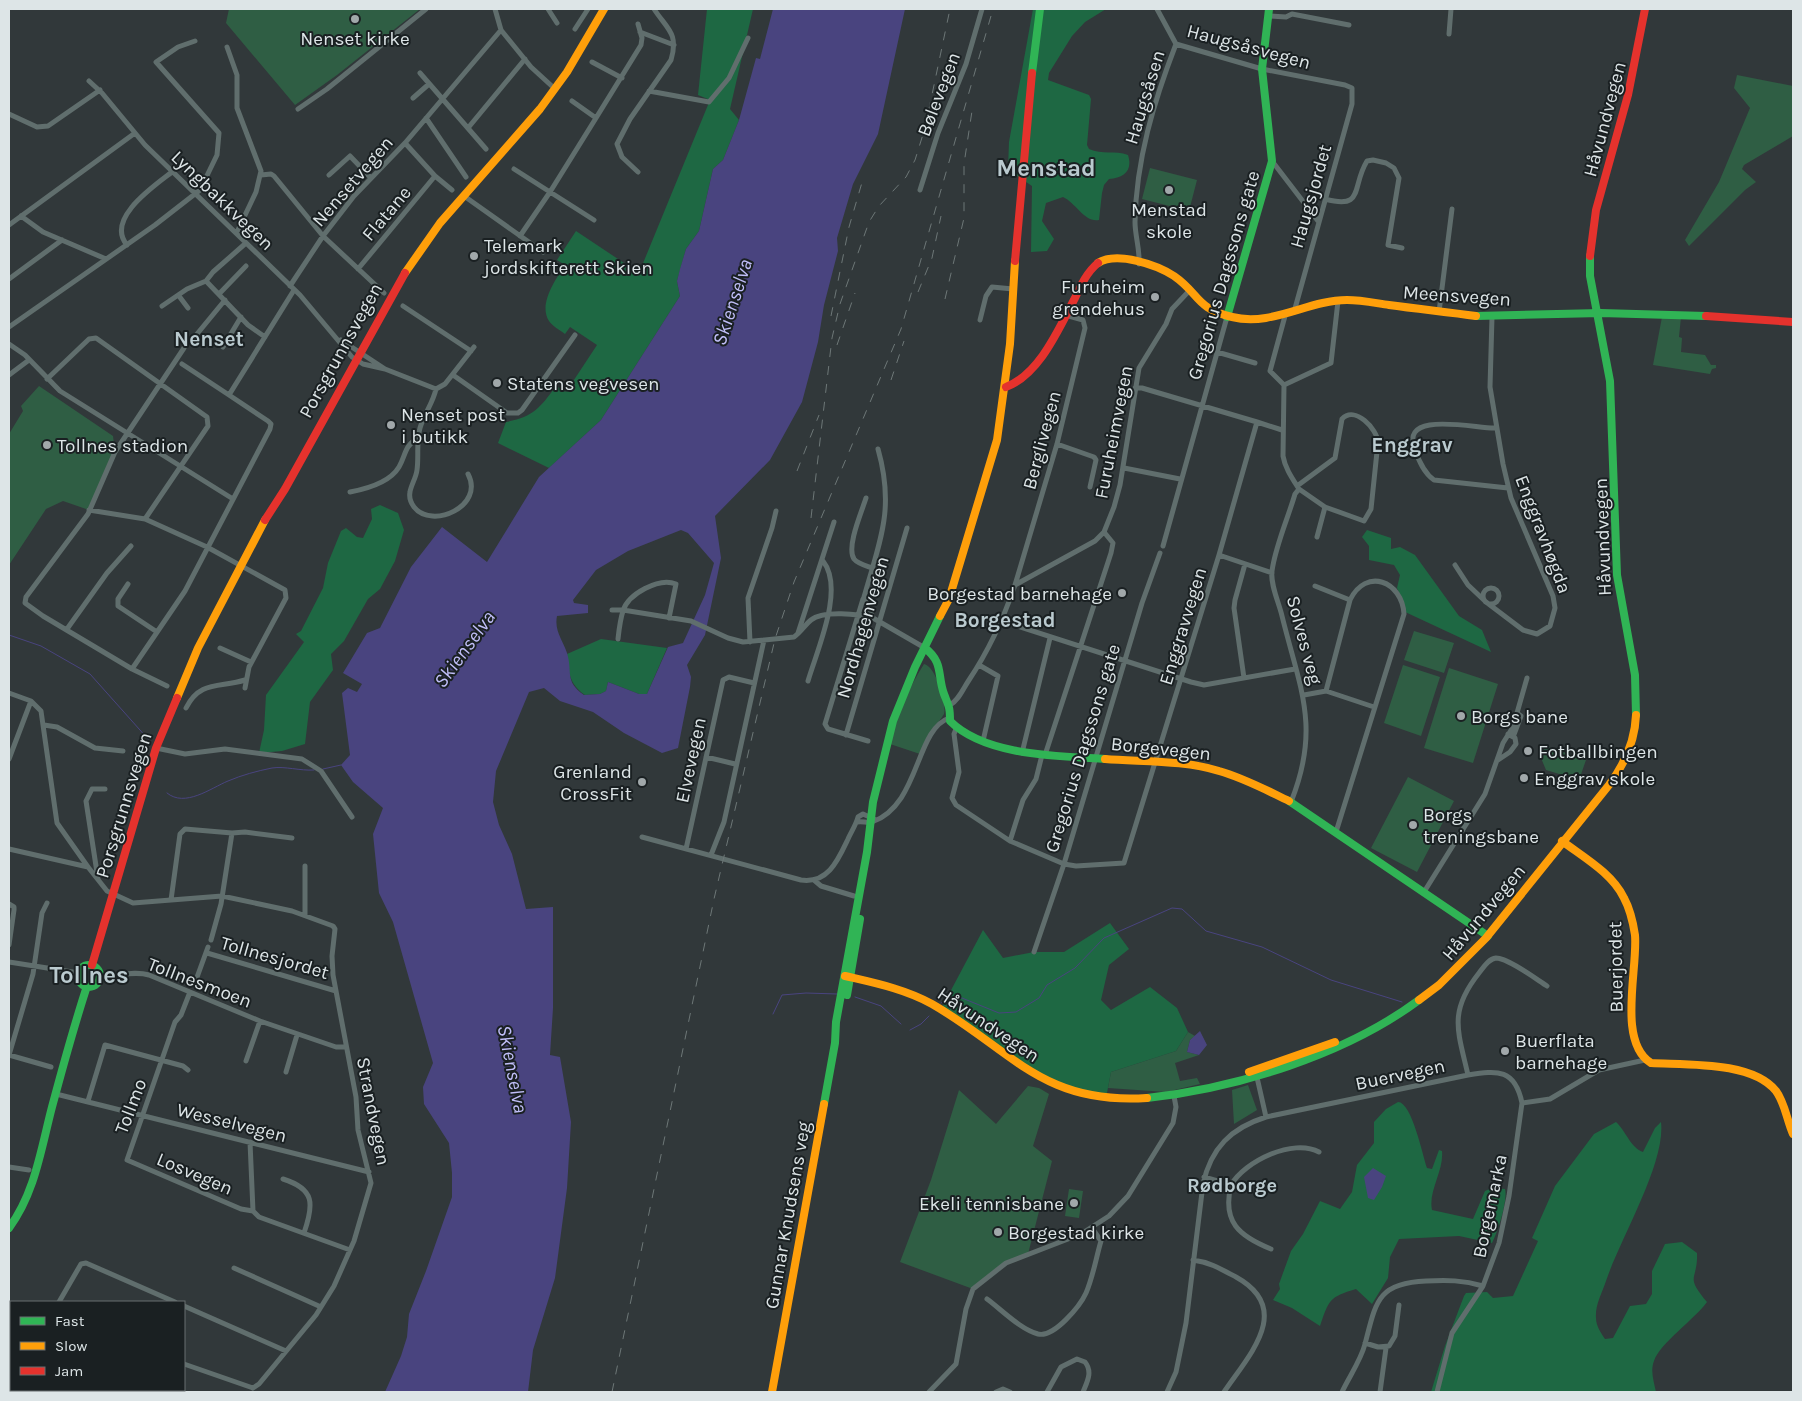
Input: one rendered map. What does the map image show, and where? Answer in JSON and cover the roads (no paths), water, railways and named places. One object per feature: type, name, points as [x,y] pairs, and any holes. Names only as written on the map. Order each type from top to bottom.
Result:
[{"type":"main road","name":"Porsgrunnsvegen","points":[[92,965],[156,748],[213,617],[244,567],[266,518],[285,489],[382,303],[463,196],[518,137],[604,9]]},
{"type":"main road","name":"Gunnar Knudsens veg","points":[[772,1392],[835,1043],[839,1032],[875,818],[878,780],[882,772],[896,710],[908,684],[941,625],[994,455],[1006,387],[1010,289],[1028,99],[1040,9]]},
{"type":"main road","name":"Håvundvegen","points":[[848,977],[900,990],[931,1003],[954,1018],[1010,1062],[1052,1084],[1106,1098],[1143,1099],[1174,1096],[1220,1084],[1375,1028],[1408,1009],[1437,988],[1464,963],[1488,936],[1562,841],[1610,784],[1621,767],[1631,744],[1638,702],[1636,673],[1618,580],[1612,399],[1608,363],[1590,276],[1590,238],[1638,54],[1645,9]]},
{"type":"main road","name":"Gregorius Dagssons gate","points":[[1227,317],[1272,161],[1262,69],[1268,13]]},
{"type":"main road","name":"Meensvegen","points":[[1006,387],[1019,383],[1034,366],[1046,350],[1096,265],[1106,259],[1139,264],[1171,274],[1203,307],[1227,317],[1258,320],[1285,316],[1338,300],[1492,316],[1598,313],[1742,317],[1793,322]]},
{"type":"main road","points":[[927,650],[936,658],[944,694],[950,705],[949,718],[956,729]]},
{"type":"main road","name":"Borgevegen","points":[[956,729],[983,741],[1022,753],[1155,763],[1217,770],[1260,786],[1291,802],[1488,936]]},
{"type":"main road","name":"Buerjordet","points":[[1562,841],[1609,880],[1620,892],[1628,906],[1633,934],[1632,1017],[1639,1050],[1645,1060]]},
{"type":"main road","points":[[92,965],[99,970],[100,976],[96,984],[87,986],[79,980],[79,973],[84,966],[92,965]]},
{"type":"main road","points":[[9,1228],[30,1194],[87,986]]},
{"type":"main road","points":[[1645,1060],[1651,1063],[1735,1071],[1761,1078],[1777,1093],[1793,1134]]},
{"type":"street","points":[[298,108],[327,88],[426,9]]},
{"type":"street","points":[[495,9],[501,30],[552,87]]},
{"type":"street","points":[[548,9],[557,23]]},
{"type":"street","points":[[575,29],[588,9]]},
{"type":"street","points":[[638,172],[618,152],[616,144],[671,60],[674,45],[672,34],[654,9]]},
{"type":"street","name":"Bølevegen","points":[[920,190],[938,132],[968,58],[982,9]]},
{"type":"street","name":"Haugsåsvegen","points":[[1157,9],[1176,44],[1262,69],[1352,88]]},
{"type":"street","points":[[1450,34],[1451,9]]},
{"type":"street","points":[[1268,13],[1286,17],[1292,14],[1349,24]]},
{"type":"street","points":[[520,236],[550,192],[641,45],[638,24]]},
{"type":"street","name":"Nensetvegen","points":[[229,395],[323,236],[354,196],[405,143],[501,30]]},
{"type":"street","points":[[640,32],[674,45]]},
{"type":"street","points":[[649,91],[709,102],[729,78],[748,38]]},
{"type":"street","points":[[9,327],[126,245],[200,190],[217,156],[219,133],[156,62],[178,47],[195,41]]},
{"type":"street","name":"Haugsåsen","points":[[1139,264],[1136,209],[1142,159],[1157,92],[1176,44]]},
{"type":"street","points":[[227,47],[237,75],[237,108],[261,175],[252,203],[238,230]]},
{"type":"street","points":[[468,128],[525,59]]},
{"type":"street","points":[[592,62],[622,78]]},
{"type":"street","points":[[420,73],[441,100],[486,148]]},
{"type":"street","name":"Lyngbakkvegen","points":[[89,81],[100,90],[135,133],[172,172],[292,288],[356,355],[418,384],[436,389]]},
{"type":"street","points":[[413,98],[429,84]]},
{"type":"street","name":"Haugsjordet","points":[[1294,313],[1324,199],[1352,104],[1354,92],[1352,88]]},
{"type":"street","points":[[9,114],[37,127],[48,126],[100,90]]},
{"type":"street","points":[[572,101],[596,118]]},
{"type":"street","points":[[426,118],[466,177]]},
{"type":"street","points":[[9,225],[135,133]]},
{"type":"street","name":"Flatane","points":[[405,143],[435,176],[452,190]]},
{"type":"street","points":[[329,175],[350,156],[371,178]]},
{"type":"street","points":[[1324,199],[1342,204],[1348,202],[1353,198],[1367,161],[1373,160],[1386,163],[1397,171],[1399,178],[1388,245],[1402,248]]},
{"type":"street","points":[[1272,161],[1318,221]]},
{"type":"street","points":[[514,169],[594,220]]},
{"type":"street","points":[[126,245],[120,233],[121,224],[127,213],[140,198],[172,172]]},
{"type":"street","name":"Flatane","points":[[261,175],[271,174],[274,176],[323,236],[384,293]]},
{"type":"street","name":"Flatane","points":[[358,269],[435,176]]},
{"type":"street","points":[[463,196],[543,252]]},
{"type":"street","points":[[1439,312],[1452,210]]},
{"type":"street","points":[[21,216],[43,232],[106,258]]},
{"type":"street","points":[[9,279],[62,240]]},
{"type":"street","points":[[162,306],[169,299],[179,296],[187,289],[206,282],[214,272],[246,243]]},
{"type":"street","points":[[219,294],[246,266]]},
{"type":"street","points":[[206,282],[241,317],[265,337]]},
{"type":"street","points":[[980,320],[986,296],[992,287],[1010,289]]},
{"type":"street","name":"Furuheimvegen","points":[[1104,532],[1114,507],[1124,468],[1135,388],[1141,363],[1166,324],[1174,305],[1189,291]]},
{"type":"street","points":[[179,296],[188,308]]},
{"type":"street","points":[[197,334],[225,300]]},
{"type":"street","points":[[1284,386],[1331,363],[1338,300]]},
{"type":"street","points":[[403,306],[472,349],[445,384],[436,389],[420,426],[417,472],[410,493],[412,503],[419,511],[437,515],[460,508],[470,495],[472,487],[468,474]]},
{"type":"street","name":"Berglivegen","points":[[1002,621],[1015,585],[1057,444],[1085,328],[1083,320],[1065,315]]},
{"type":"street","points":[[1219,556],[1272,572],[1298,487],[1331,462],[1336,454],[1342,419],[1348,414],[1357,416],[1376,433],[1378,442],[1371,509],[1364,521],[1325,507],[1298,487],[1285,465],[1282,430],[1284,386],[1270,371],[1285,316]]},
{"type":"street","name":"Enggravhøgda","points":[[1455,565],[1468,585],[1486,602],[1523,630],[1534,634],[1547,629],[1554,615],[1552,596],[1508,488],[1495,428],[1490,362],[1492,316]]},
{"type":"street","points":[[223,347],[241,317]]},
{"type":"street","name":"Gregorius Dagssons gate","points":[[1163,546],[1180,479],[1203,406],[1227,317]]},
{"type":"street","points":[[453,375],[507,413],[518,413],[575,335]]},
{"type":"street","points":[[46,379],[89,338],[96,338],[202,413],[209,421],[181,466],[144,519]]},
{"type":"street","points":[[9,344],[30,360],[46,379],[65,394],[233,499]]},
{"type":"street","points":[[167,686],[132,669],[32,610],[25,603],[26,597],[89,510],[111,459],[184,348]]},
{"type":"street","points":[[1217,352],[1255,363]]},
{"type":"street","points":[[9,375],[30,360]]},
{"type":"street","points":[[132,669],[185,591],[271,424],[182,364]]},
{"type":"street","points":[[1135,388],[1282,430]]},
{"type":"street","name":"Enggravvegen","points":[[1064,864],[1076,866],[1124,863],[1219,556],[1257,422]]},
{"type":"street","points":[[1495,428],[1429,423],[1418,429],[1414,434],[1414,446],[1424,468],[1434,480],[1508,488]]},
{"type":"street","points":[[350,492],[374,485],[393,474],[399,467],[407,445],[418,438]]},
{"type":"street","points":[[1057,444],[1094,457],[1096,460],[1090,487]]},
{"type":"street","points":[[868,741],[828,730],[825,724],[864,597],[887,508],[878,449]]},
{"type":"street","points":[[1124,468],[1180,479]]},
{"type":"street","points":[[866,498],[853,539],[853,557],[855,561],[872,568]]},
{"type":"street","points":[[1317,537],[1325,507]]},
{"type":"street","points":[[89,510],[144,519],[208,547],[282,587],[287,594],[252,662],[245,680],[245,688]]},
{"type":"street","points":[[750,642],[748,598],[776,511]]},
{"type":"street","points":[[797,635],[834,522]]},
{"type":"street","name":"Nordhagenvegen","points":[[846,735],[907,528]]},
{"type":"street","points":[[1010,841],[1022,800],[1036,779],[1044,756],[1113,543],[1104,532],[1095,540],[1015,585]]},
{"type":"street","points":[[67,629],[107,573],[131,546]]},
{"type":"street","name":"Gregorius Dagssons gate","points":[[1034,952],[1064,864],[1125,661],[1160,553]]},
{"type":"street","points":[[808,681],[832,592],[822,561]]},
{"type":"street","points":[[1244,678],[1234,608],[1245,564]]},
{"type":"street","name":"Solves veg","points":[[1272,572],[1304,695],[1308,723],[1307,744],[1299,782],[1291,802]]},
{"type":"street","points":[[1326,691],[1350,600],[1360,584],[1373,580],[1385,582],[1395,590],[1403,607],[1398,636],[1336,832]]},
{"type":"street","points":[[618,639],[623,610],[642,590],[654,584],[670,582],[676,584],[669,618]]},
{"type":"street","points":[[128,584],[118,599],[118,606],[157,632]]},
{"type":"street","points":[[1315,586],[1350,600]]},
{"type":"street","points":[[864,597],[873,618]]},
{"type":"street","points":[[612,610],[623,610],[691,621],[728,638],[750,642],[786,639],[797,635],[814,618],[859,614],[873,618],[927,650]]},
{"type":"street","points":[[950,705],[957,699],[979,665],[1002,621],[1181,679],[1204,684],[1296,669]]},
{"type":"street","points":[[1022,753],[1050,638]]},
{"type":"street","points":[[711,856],[724,822],[735,764],[764,640]]},
{"type":"street","points":[[220,648],[252,662]]},
{"type":"street","points":[[979,665],[998,676],[983,741]]},
{"type":"street","name":"Elvevegen","points":[[686,849],[725,677],[754,683]]},
{"type":"street","points":[[1424,892],[1480,802],[1498,760],[1511,736],[1527,678]]},
{"type":"street","points":[[186,708],[190,700],[203,688],[245,680]]},
{"type":"street","points":[[1304,695],[1326,691],[1374,707]]},
{"type":"street","points":[[9,693],[31,701],[40,711],[44,725],[57,824],[88,867],[113,895]]},
{"type":"street","points":[[9,759],[31,701]]},
{"type":"street","points":[[642,838],[802,880],[814,880],[826,875],[836,864],[860,815],[875,818],[894,808],[902,798],[937,726],[949,718]]},
{"type":"street","points":[[44,725],[57,727],[95,748],[123,751]]},
{"type":"street","points":[[956,729],[954,734],[959,772],[952,798],[953,803],[1010,841],[1064,864]]},
{"type":"street","points":[[1498,760],[1515,747],[1516,742],[1511,736]]},
{"type":"street","points":[[156,748],[185,754],[225,749],[302,759],[310,762],[321,771],[352,817]]},
{"type":"street","points":[[706,757],[735,764]]},
{"type":"street","points":[[99,880],[86,800],[92,789],[105,789]]},
{"type":"street","points":[[171,900],[182,831],[190,828],[292,838]]},
{"type":"street","points":[[211,940],[222,896],[232,833]]},
{"type":"street","points":[[9,849],[88,867]]},
{"type":"street","points":[[305,866],[305,915]]},
{"type":"street","points":[[814,880],[821,886],[854,896]]},
{"type":"street","name":"Strandvegen","points":[[113,895],[133,903],[222,896],[305,915],[335,929],[332,966],[356,1097],[358,1130],[369,1172],[370,1186],[350,1250],[334,1286],[321,1307],[259,1384],[252,1390]]},
{"type":"street","points":[[48,903],[42,914],[34,966],[9,1055],[51,1068]]},
{"type":"street","points":[[9,904],[14,907],[9,945]]},
{"type":"street","name":"Tollnesjordet","points":[[196,980],[207,950],[336,991]]},
{"type":"street","points":[[1468,1075],[1458,1037],[1459,1009],[1466,991],[1490,960],[1496,958],[1504,960],[1547,986]]},
{"type":"street","points":[[9,962],[79,973]]},
{"type":"street","name":"Tollnesmoen","points":[[100,976],[145,973],[296,1035],[336,1047],[346,1047]]},
{"type":"street","name":"Tollmo","points":[[127,1160],[175,1022],[181,1015],[190,992]]},
{"type":"street","name":"Tollnesmoen","points":[[246,1061],[260,1021]]},
{"type":"street","points":[[286,1072],[296,1035]]},
{"type":"street","points":[[88,1101],[105,1045],[162,1062]]},
{"type":"street","points":[[1522,1103],[1550,1099],[1599,1070],[1645,1060]]},
{"type":"street","name":"Tollmo","points":[[162,1062],[183,1066],[188,1070]]},
{"type":"street","name":"Buervegen","points":[[1167,1392],[1177,1367],[1186,1323],[1204,1177],[1209,1162],[1224,1139],[1236,1129],[1266,1117],[1489,1071],[1505,1075],[1518,1088],[1522,1103]]},
{"type":"street","points":[[1256,1072],[1266,1117]]},
{"type":"street","name":"Wesselvegen","points":[[56,1094],[369,1172]]},
{"type":"street","points":[[929,1392],[956,1364],[966,1309],[974,1289],[1006,1263],[1092,1228],[1119,1206],[1148,1165],[1172,1122],[1176,1106],[1174,1096]]},
{"type":"street","name":"Borgemarka","points":[[1437,1392],[1452,1333],[1483,1286],[1495,1258],[1504,1225],[1522,1103]]},
{"type":"street","name":"Losvegen","points":[[250,1142],[253,1211]]},
{"type":"street","points":[[1271,1249],[1246,1237],[1235,1227],[1230,1215],[1231,1185],[1243,1172],[1263,1156],[1301,1148],[1313,1149],[1319,1152]]},
{"type":"street","name":"Losvegen","points":[[127,1160],[242,1209],[253,1211],[259,1216],[350,1250]]},
{"type":"street","points":[[9,1167],[29,1170]]},
{"type":"street","points":[[1204,1177],[1231,1185]]},
{"type":"street","points":[[283,1178],[298,1184],[311,1205],[312,1212],[304,1233]]},
{"type":"street","points":[[987,1299],[1031,1331],[1041,1335],[1050,1332],[1082,1300],[1088,1286],[1100,1241],[1092,1228]]},
{"type":"street","points":[[1193,1260],[1208,1263],[1249,1285],[1260,1297],[1266,1313],[1257,1343],[1224,1392]]},
{"type":"street","points":[[59,1301],[78,1268],[86,1263],[173,1301]]},
{"type":"street","points":[[234,1268],[321,1307]]},
{"type":"street","points":[[1342,1392],[1366,1343],[1368,1328],[1378,1301],[1393,1286],[1414,1281],[1454,1279],[1483,1286]]},
{"type":"street","points":[[1380,1392],[1386,1348],[1395,1336],[1399,1305]]},
{"type":"street","points":[[185,1306],[286,1351]]},
{"type":"street","points":[[1366,1343],[1386,1348]]},
{"type":"street","points":[[1047,1392],[1061,1367],[1077,1359],[1085,1362],[1089,1367],[1088,1379],[1083,1392]]},
{"type":"street","points":[[185,1364],[252,1390]]},
{"type":"street","points":[[996,1392],[1003,1388],[1010,1392]]},
{"type":"water","name":"Skienselva","points":[[773,9],[905,9],[878,134],[853,184],[837,238],[838,251],[824,305],[818,342],[802,402],[770,460],[715,516],[721,558],[705,635],[687,665],[691,677],[690,687],[678,748],[662,753],[624,733],[593,712],[560,701],[544,688],[529,692],[496,771],[493,802],[499,825],[512,854],[526,909],[553,907],[553,1008],[550,1055],[560,1057],[571,1122],[567,1188],[555,1278],[533,1350],[528,1392],[385,1392],[401,1356],[407,1337],[409,1314],[452,1197],[452,1173],[449,1143],[424,1104],[423,1087],[433,1063],[393,922],[379,893],[373,834],[383,808],[353,782],[341,765],[350,755],[342,693],[348,688],[357,692],[362,684],[343,673],[367,633],[380,628],[411,567],[442,527],[487,562],[539,477],[601,420],[680,296],[677,281],[680,269],[686,249],[699,231],[713,169],[723,160],[739,120],[756,58],[760,59]],"holes":[[[681,530],[688,533],[714,563],[705,595],[683,643],[668,647],[647,694],[639,694],[608,682],[606,691],[600,694],[584,695],[571,681],[569,660],[559,635],[556,621],[557,616],[588,613],[588,605],[574,603],[573,600],[596,570],[628,551]]]},
{"type":"water","points":[[1200,1031],[1207,1045],[1199,1055],[1187,1052],[1190,1040]]},
{"type":"water","points":[[1373,1168],[1386,1176],[1374,1200],[1368,1198],[1364,1177]]},
{"type":"waterway","points":[[9,635],[41,646],[90,674],[148,739]]},
{"type":"waterway","points":[[323,769],[341,765]]},
{"type":"waterway","points":[[167,793],[174,797],[190,798],[228,781],[272,768],[314,770]]},
{"type":"waterway","points":[[941,1003],[945,999],[957,996],[999,1013],[1016,1012],[1039,998],[1047,985],[1075,968],[1104,938],[1172,908],[1182,909],[1206,931],[1262,947],[1331,980],[1402,1002]]},
{"type":"waterway","points":[[773,1014],[782,995],[806,993],[837,994]]},
{"type":"waterway","points":[[855,997],[881,1006],[901,1024]]},
{"type":"waterway","points":[[910,1030],[921,1024],[929,1016]]},
{"type":"railway","points":[[811,518],[832,338],[840,304],[869,222],[879,206],[906,177],[915,160],[925,128],[950,9]]},
{"type":"railway","points":[[612,1392],[714,899],[775,639],[794,582],[901,329],[993,9]]},
{"type":"railway","points":[[945,299],[964,218],[964,164],[972,111]]},
{"type":"railway","points":[[831,316],[849,227],[863,179]]},
{"type":"railway","points":[[918,292],[932,258],[941,216]]},
{"type":"railway","points":[[837,345],[855,293]]},
{"type":"railway","points":[[891,380],[904,341]]},
{"type":"railway","points":[[797,471],[819,415]]},
{"type":"place","name":"Nenset kirke","points":[[355,19]]},
{"type":"place","name":"Menstad skole","points":[[1169,190]]},
{"type":"place","name":"Telemark jordskifterett Skien","points":[[474,256]]},
{"type":"place","name":"Furuheim grendehus","points":[[1155,297]]},
{"type":"place","name":"Statens vegvesen","points":[[497,383]]},
{"type":"place","name":"Nenset post i butikk","points":[[391,425]]},
{"type":"place","name":"Tollnes stadion","points":[[47,445]]},
{"type":"place","name":"Borgestad barnehage","points":[[1122,593]]},
{"type":"place","name":"Borgs bane","points":[[1461,716]]},
{"type":"place","name":"Fotballbingen","points":[[1528,751]]},
{"type":"place","name":"Enggrav skole","points":[[1524,778]]},
{"type":"place","name":"Grenland CrossFit","points":[[642,782]]},
{"type":"place","name":"Borgs treningsbane","points":[[1413,825]]},
{"type":"place","name":"Buerflata barnehage","points":[[1505,1051]]},
{"type":"place","name":"Ekeli tennisbane","points":[[1074,1203]]},
{"type":"place","name":"Borgestad kirke","points":[[998,1232]]},
{"type":"district","name":"Menstad","points":[[1046,168]]},
{"type":"district","name":"Nenset","points":[[209,339]]},
{"type":"district","name":"Enggrav","points":[[1412,445]]},
{"type":"district","name":"Borgestad","points":[[1005,620]]},
{"type":"district","name":"Tollnes","points":[[89,975]]},
{"type":"district","name":"Rødborge","points":[[1232,1185]]}]
